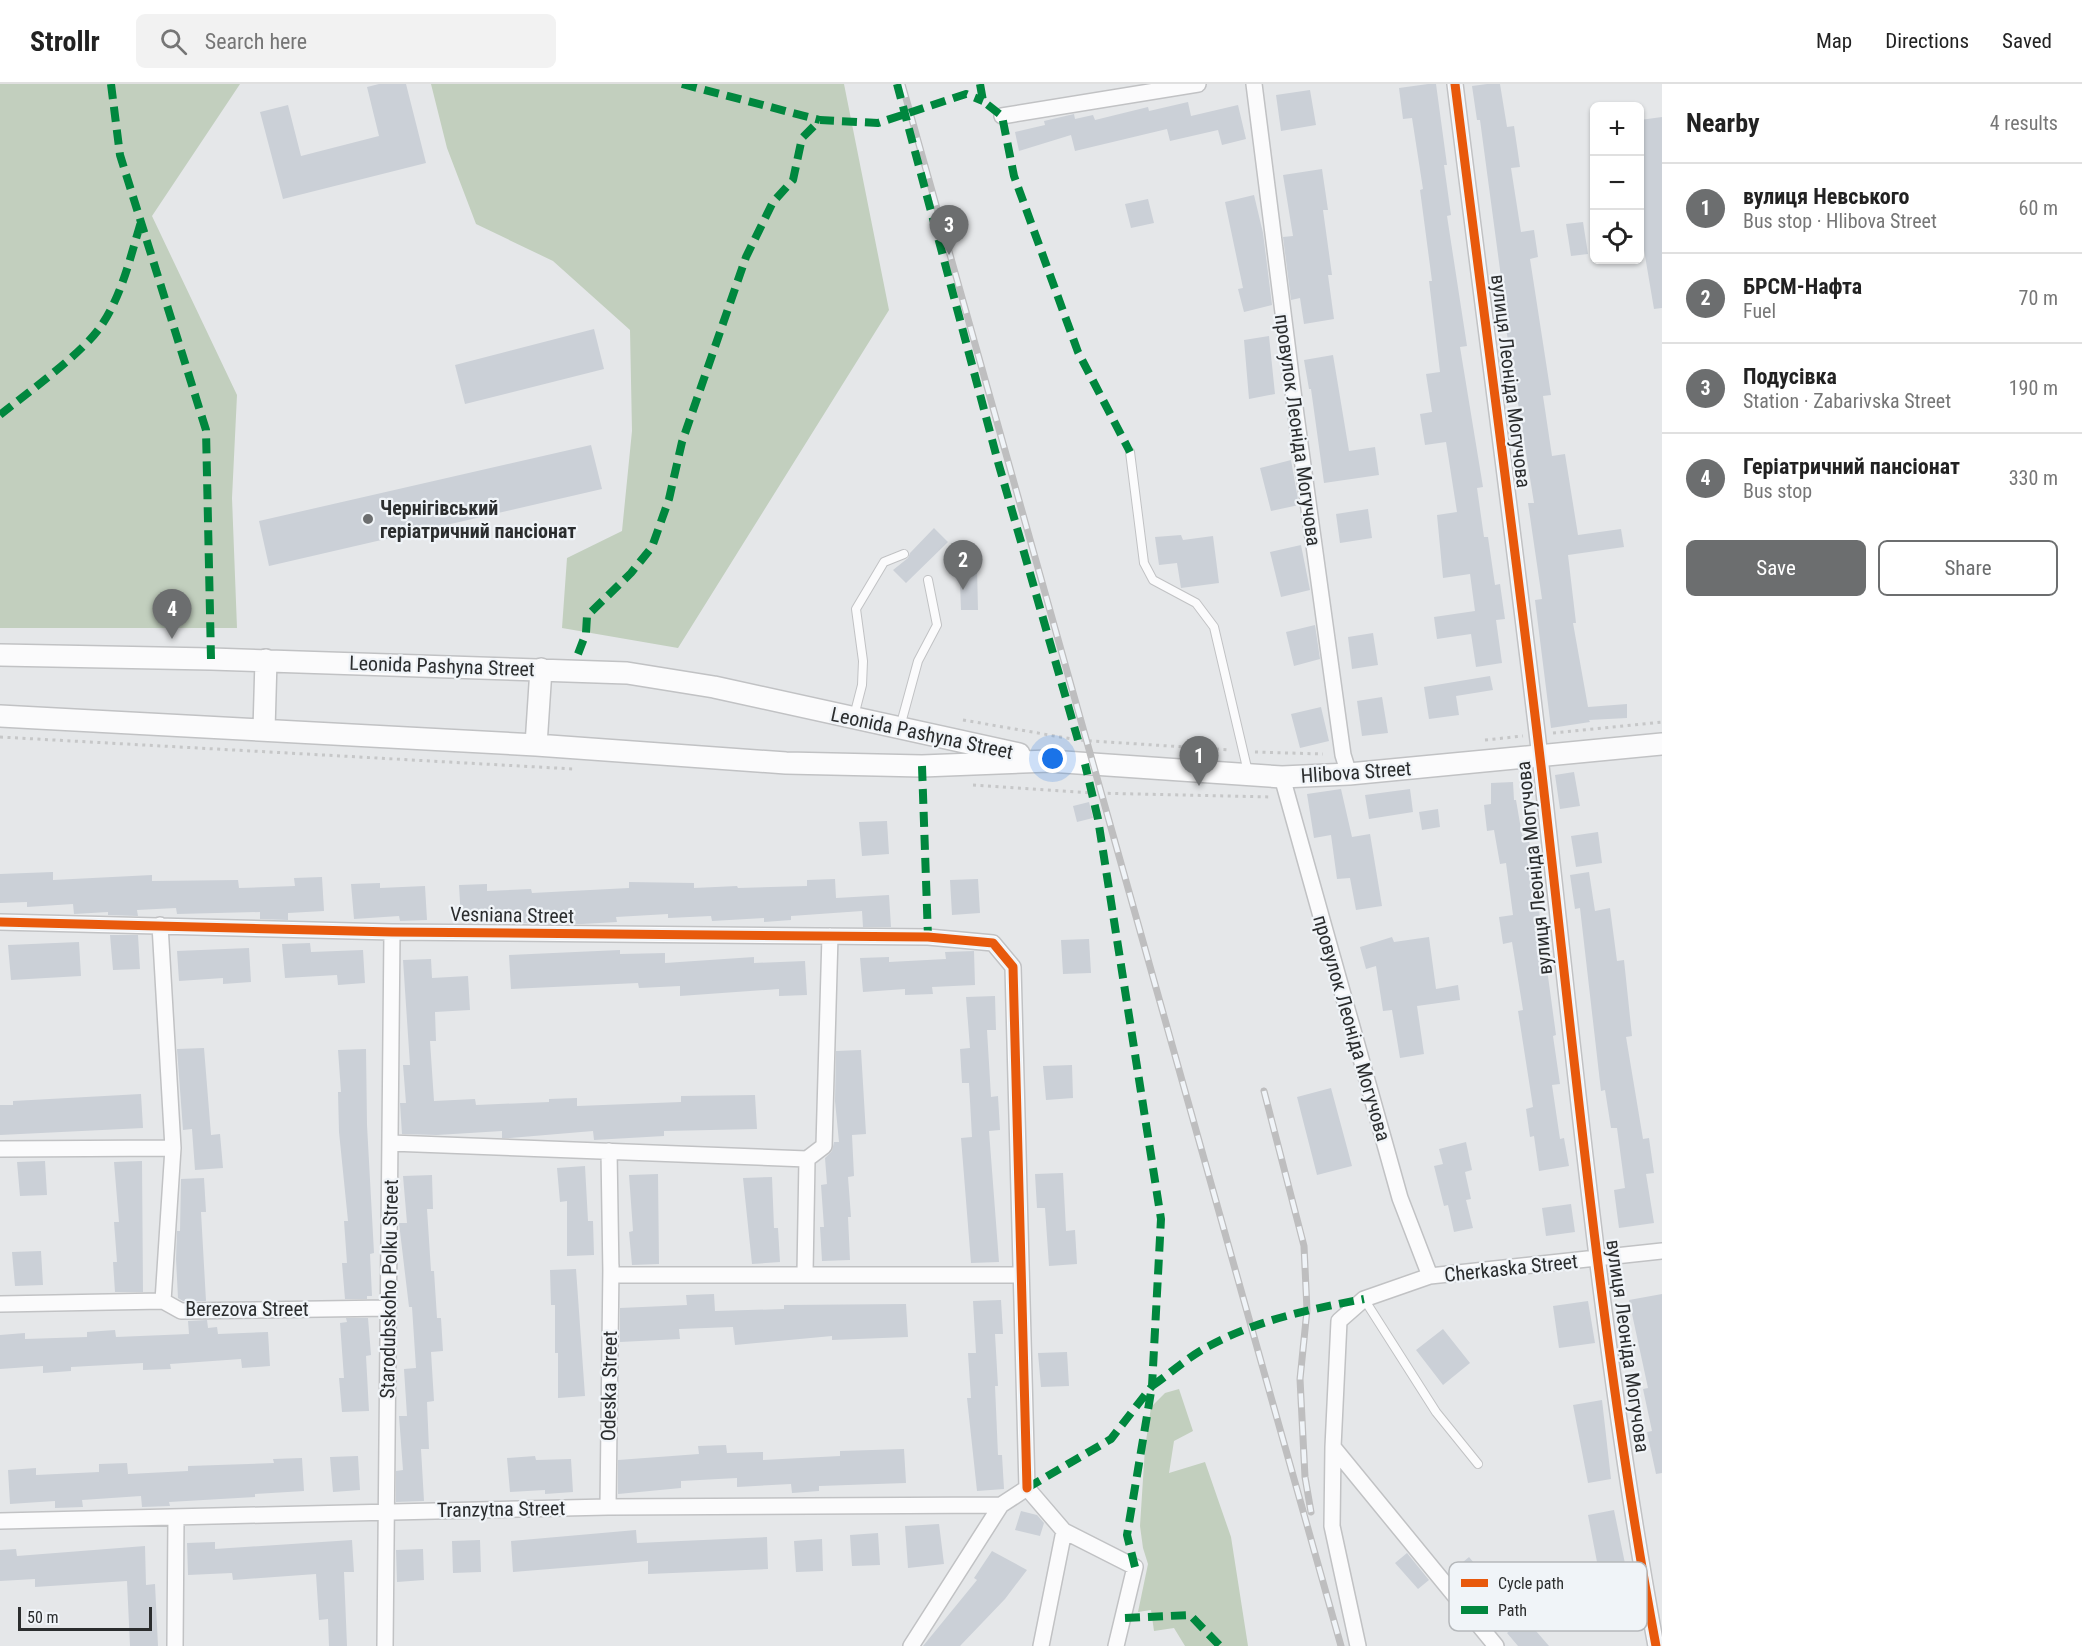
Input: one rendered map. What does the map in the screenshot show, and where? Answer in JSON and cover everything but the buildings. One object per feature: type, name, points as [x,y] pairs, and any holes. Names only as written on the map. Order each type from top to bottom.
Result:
[{"type":"main road","name":"Leonida Pashyna Street","points":[[0,655],[266,660],[627,673],[714,687],[1049,761]]},
{"type":"main road","points":[[264,730],[266,660]]},
{"type":"main road","points":[[536,745],[541,669]]},
{"type":"main road","name":"Leonida Pashyna Street","points":[[0,716],[536,745],[786,763],[922,766],[1049,761]]},
{"type":"main road","name":"Hlibova Street","points":[[1049,761],[1282,777],[1346,764],[1538,745],[1662,744]]},
{"type":"street","points":[[1002,116],[1198,84]]},
{"type":"street","name":"провулок Леоніда Могучова","points":[[1254,84],[1296,415],[1346,764]]},
{"type":"street","name":"вулиця Леоніда Могучова","points":[[1455,84],[1538,745],[1596,1259],[1640,1562]]},
{"type":"street","name":"провулок Леоніда Могучова","points":[[1282,777],[1400,1198],[1430,1276]]},
{"type":"street","name":"Vesniana Street","points":[[0,922],[392,932],[928,937],[993,943],[1013,968],[1020,1275]]},
{"type":"street","points":[[160,925],[173,1148],[163,1301]]},
{"type":"street","name":"Starodubskoho Polku Street","points":[[385,1646],[392,932]]},
{"type":"street","points":[[391,1143],[807,1159],[824,1146],[830,936]]},
{"type":"street","points":[[0,1149],[173,1148]]},
{"type":"street","name":"Odeska Street","points":[[608,1507],[611,1265],[609,1151]]},
{"type":"street","points":[[805,1273],[807,1159]]},
{"type":"street","name":"Cherkaska Street","points":[[1364,1299],[1430,1276],[1662,1251]]},
{"type":"street","points":[[611,1265],[611,1275],[805,1273],[1020,1275],[1027,1488],[1064,1531],[1135,1567],[1116,1646]]},
{"type":"street","points":[[1358,1646],[1332,1526],[1333,1447],[1339,1321],[1364,1299]]},
{"type":"street","name":"Berezova Street","points":[[0,1304],[163,1301],[181,1311],[389,1308]]},
{"type":"street","points":[[1333,1447],[1449,1589]]},
{"type":"street","points":[[911,1646],[1001,1505],[1027,1488]]},
{"type":"street","name":"Tranzytna Street","points":[[0,1521],[608,1507],[1001,1505]]},
{"type":"street","points":[[175,1646],[177,1517]]},
{"type":"street","points":[[1041,1646],[1064,1531]]},
{"type":"street","name":"вулиця Леоніда Могучова","points":[[1647,1600],[1656,1646]]},
{"type":"street","points":[[1484,1631],[1496,1646]]},
{"type":"lane","points":[[1130,452],[1144,563],[1153,580],[1196,603],[1214,627],[1245,751],[1248,774]]},
{"type":"lane","points":[[853,719],[862,685],[863,661],[856,609],[884,562],[904,554]]},
{"type":"lane","points":[[899,729],[918,661],[937,625],[928,580]]},
{"type":"lane","points":[[1364,1299],[1436,1412],[1478,1464]]},
{"type":"path","points":[[1480,740],[1538,745],[1662,722]]},
{"type":"path","points":[[1078,740],[1245,751],[1346,764]]},
{"type":"green space","points":[[0,84],[240,84],[152,216],[237,395],[232,498],[237,628],[0,628]]},
{"type":"green space","points":[[431,84],[844,84],[889,310],[678,648],[562,628],[567,558],[622,531],[632,431],[630,330],[553,261],[476,224],[447,148]]},
{"type":"green space","points":[[1179,1389],[1193,1431],[1174,1441],[1169,1473],[1205,1462],[1231,1537],[1248,1646],[1185,1646],[1174,1628],[1154,1631],[1151,1610],[1138,1612],[1148,1564],[1140,1526],[1145,1448],[1151,1407],[1165,1393]]},
{"type":"railway","points":[[902,84],[1341,1646]]},
{"type":"railway","points":[[1264,1091],[1304,1246],[1307,1310],[1300,1379],[1305,1477],[1311,1512]]},
{"type":"marked path","points":[[111,84],[120,155],[206,430],[211,659]]},
{"type":"marked path","points":[[682,84],[820,120]]},
{"type":"marked path","points":[[897,84],[998,462],[1078,740]]},
{"type":"marked path","points":[[980,84],[983,101],[1002,116],[1014,176],[1078,352],[1130,452]]},
{"type":"marked path","points":[[578,654],[586,633],[587,616],[631,573],[652,547],[669,499],[682,442],[746,257],[773,202],[793,180],[802,138],[820,120],[878,123],[966,94],[983,101]]},
{"type":"marked path","points":[[0,415],[93,337],[115,302],[141,222]]},
{"type":"marked path","points":[[1027,1488],[1111,1439],[1152,1386],[1161,1219],[1098,819],[1085,764]]},
{"type":"marked path","points":[[922,766],[928,937]]},
{"type":"marked path","points":[[1135,1567],[1127,1535],[1152,1386],[1202,1350],[1246,1329],[1304,1311],[1364,1299]]},
{"type":"marked path","points":[[1125,1618],[1190,1615],[1220,1646]]},
{"type":"cycle path","points":[[1455,84],[1533,696],[1592,1216],[1641,1562]]},
{"type":"cycle path","points":[[0,922],[392,932],[928,937],[993,943],[1013,967],[1027,1488]]},
{"type":"cycle path","points":[[1647,1595],[1656,1646]]},
{"type":"place","name":"Подусівка","points":[[949,255]]},
{"type":"place","name":"Чернігівський геріатричний пансіонат","points":[[368,519]]},
{"type":"place","name":"БРСМ-Нафта","points":[[963,590]]},
{"type":"place","name":"Геріатричний пансіонат","points":[[172,639]]},
{"type":"place","name":"вулиця Невського","points":[[1199,786]]}]
